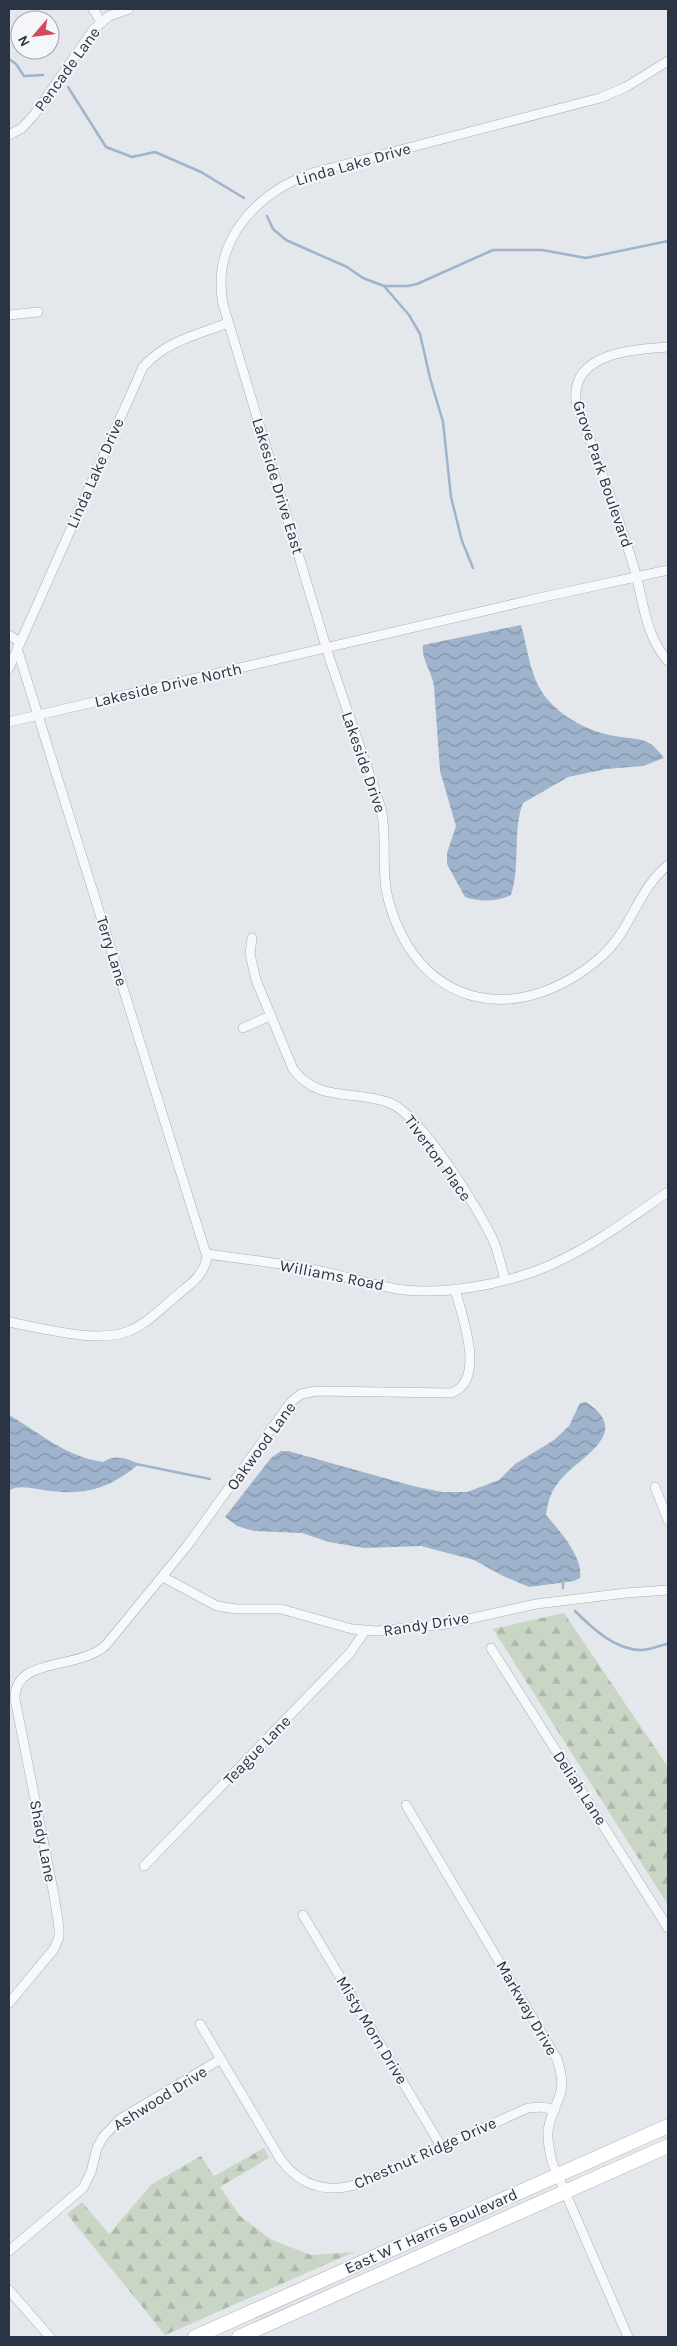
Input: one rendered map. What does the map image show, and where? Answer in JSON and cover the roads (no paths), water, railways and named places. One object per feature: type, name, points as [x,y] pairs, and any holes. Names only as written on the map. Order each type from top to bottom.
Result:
[{"type":"main road","name":"East W T Harris Boulevard","points":[[195,2337],[668,2126]]},
{"type":"main road","name":"East W T Harris Boulevard","points":[[239,2337],[668,2146]]},
{"type":"street","points":[[93,9],[101,22]]},
{"type":"street","name":"Pencade Lane","points":[[9,135],[22,128],[34,115],[93,30],[101,22],[129,9]]},
{"type":"street","name":"Linda Lake Drive","points":[[9,668],[143,367],[152,357],[175,342],[228,323],[220,281],[222,266],[228,246],[246,217],[260,202],[287,183],[312,173],[600,98],[635,82],[668,61]]},
{"type":"street","points":[[9,315],[38,312]]},
{"type":"street","name":"Lakeside Drive East","points":[[228,323],[327,648]]},
{"type":"street","name":"Grove Park Boulevard","points":[[668,347],[631,351],[598,362],[581,374],[575,390],[576,401],[636,577],[653,637],[668,660]]},
{"type":"street","points":[[327,648],[668,570]]},
{"type":"street","points":[[9,635],[19,645]]},
{"type":"street","name":"Terry Lane","points":[[19,645],[38,715],[207,1254]]},
{"type":"street","name":"Lakeside Drive North","points":[[9,722],[327,648]]},
{"type":"street","name":"Lakeside Drive","points":[[327,648],[381,808],[384,822],[385,881],[389,902],[396,922],[414,955],[439,980],[461,992],[492,999],[524,998],[551,988],[589,966],[612,945],[651,883],[668,865]]},
{"type":"street","name":"Tiverton Place","points":[[252,938],[251,966],[289,1062],[303,1082],[321,1091],[390,1103],[410,1117],[448,1167],[485,1225],[497,1249],[505,1279]]},
{"type":"street","points":[[243,1028],[270,1016]]},
{"type":"street","name":"Williams Road","points":[[207,1254],[310,1269],[402,1289],[420,1291],[455,1289],[505,1279],[560,1261],[668,1192]]},
{"type":"street","points":[[9,1322],[87,1335],[116,1334],[130,1331],[160,1309],[201,1273],[206,1265],[207,1254]]},
{"type":"street","name":"Oakwood Lane","points":[[33,1670],[82,1659],[102,1649],[163,1577],[291,1402],[297,1397],[316,1391],[451,1393],[463,1387],[469,1377],[471,1366],[466,1330],[455,1289]]},
{"type":"street","points":[[655,1486],[668,1520]]},
{"type":"street","name":"Randy Drive","points":[[163,1577],[217,1606],[236,1609],[281,1609],[365,1631],[420,1628],[536,1604],[668,1590]]},
{"type":"street","name":"Teague Lane","points":[[144,1866],[350,1653],[365,1631]]},
{"type":"street","name":"Deliah Lane","points":[[491,1648],[668,1928]]},
{"type":"street","name":"Shady Lane","points":[[9,2004],[54,1949],[59,1934],[54,1895],[14,1699],[14,1690],[19,1680],[33,1670]]},
{"type":"street","name":"Markway Drive","points":[[406,1805],[554,2053],[563,2083],[562,2092],[548,2131],[548,2142],[557,2175],[628,2337]]},
{"type":"street","name":"Misty Morn Drive","points":[[303,1915],[441,2146]]},
{"type":"street","name":"Chestnut Ridge Drive","points":[[200,2024],[281,2160],[293,2174],[315,2187],[334,2189],[352,2186],[528,2108],[542,2107],[555,2110]]},
{"type":"street","name":"Ashwood Drive","points":[[9,2250],[83,2188],[91,2172],[97,2148],[111,2127],[120,2119],[221,2059]]},
{"type":"street","points":[[9,2290],[50,2337]]},
{"type":"water","points":[[521,625],[530,665],[536,680],[545,696],[553,705],[582,726],[604,734],[648,742],[664,758],[643,766],[606,769],[568,777],[523,803],[518,825],[516,871],[511,895],[488,901],[476,900],[465,897],[447,864],[447,853],[456,826],[440,771],[434,686],[425,660],[423,645]]},
{"type":"water","points":[[586,1402],[599,1413],[605,1423],[604,1433],[600,1442],[592,1451],[556,1485],[549,1499],[546,1515],[569,1545],[578,1562],[580,1578],[574,1581],[529,1587],[503,1576],[474,1560],[421,1546],[364,1548],[329,1542],[302,1533],[254,1531],[237,1526],[225,1517],[271,1458],[281,1451],[288,1451],[413,1486],[442,1492],[467,1492],[499,1480],[515,1464],[554,1440],[569,1426],[580,1403]]},
{"type":"water","points":[[9,1415],[65,1450],[77,1455],[103,1462],[112,1458],[121,1458],[139,1464],[117,1480],[94,1489],[57,1492],[26,1487],[9,1490]]},
{"type":"waterway","points":[[9,59],[16,64],[24,76],[43,75]]},
{"type":"waterway","points":[[68,87],[106,147],[132,157],[155,152],[201,172],[244,198]]},
{"type":"waterway","points":[[267,216],[273,229],[286,240],[347,267],[363,278],[384,286],[417,284],[493,250],[542,250],[586,258],[668,241]]},
{"type":"waterway","points":[[384,286],[409,315],[420,334],[443,422],[451,497],[462,541],[473,568]]},
{"type":"waterway","points":[[136,1464],[210,1479]]},
{"type":"waterway","points":[[563,1579],[563,1588]]},
{"type":"waterway","points":[[575,1611],[596,1631],[622,1646],[641,1650],[668,1644]]}]
